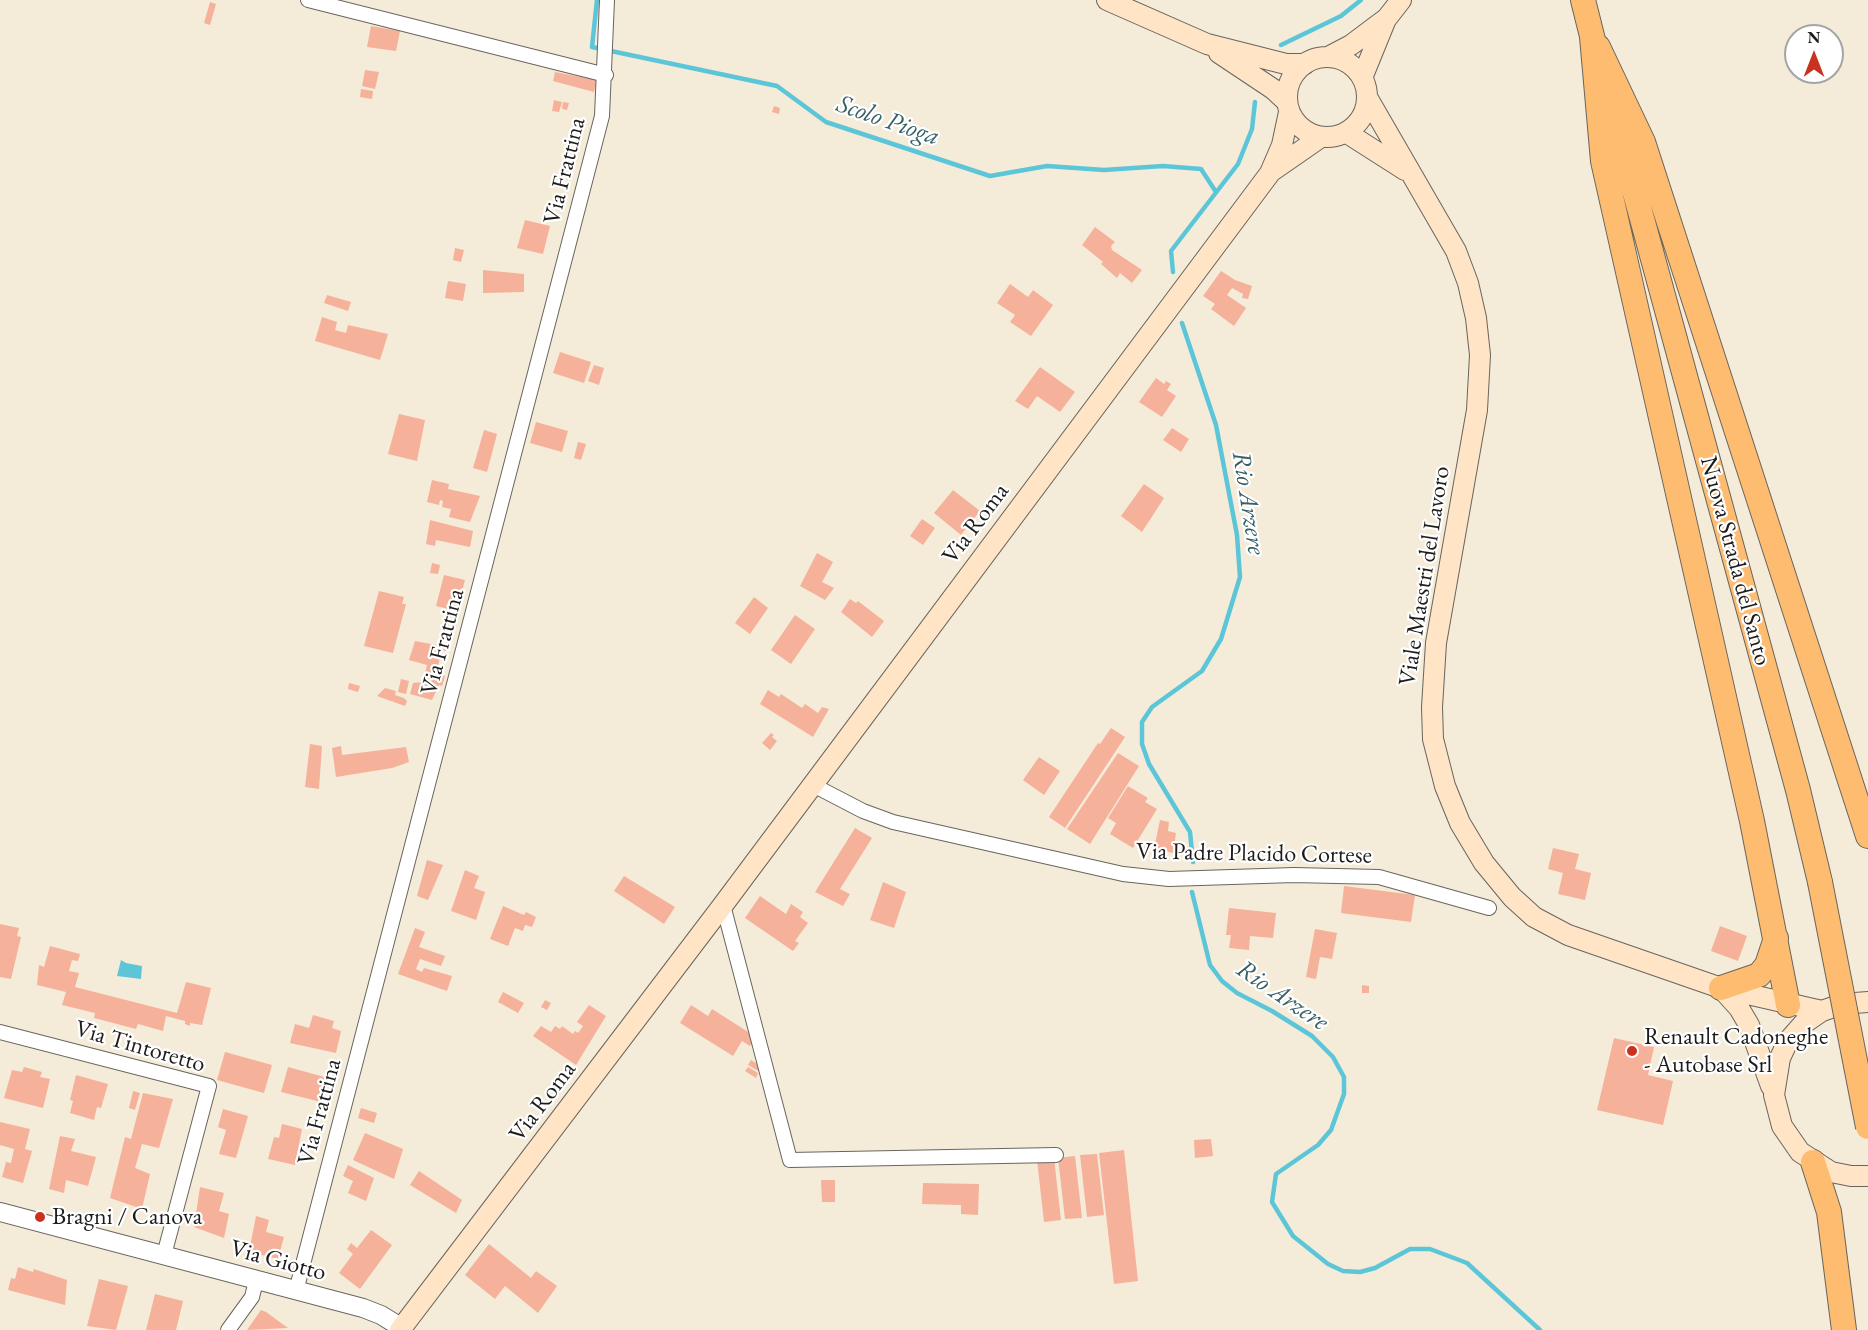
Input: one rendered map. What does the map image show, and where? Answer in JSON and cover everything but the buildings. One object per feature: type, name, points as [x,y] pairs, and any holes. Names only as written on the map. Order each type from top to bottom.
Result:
[{"type":"highway","name":"Nuova Strada del Santo","points":[[1583,0],[1798,790],[1820,882],[1868,1127]]},
{"type":"highway","points":[[1592,37],[1643,142],[1868,836]]},
{"type":"highway","points":[[1592,37],[1603,161],[1776,938],[1788,1005]]},
{"type":"highway","points":[[1721,988],[1759,975],[1767,964],[1776,938]]},
{"type":"highway","points":[[1813,1162],[1829,1212],[1844,1330]]},
{"type":"main road","points":[[1107,0],[1207,44],[1286,64],[1305,64],[1328,57],[1351,45],[1387,18]]},
{"type":"main road","points":[[1362,78],[1387,18],[1401,0]]},
{"type":"main road","points":[[1207,44],[1273,89],[1288,107],[1297,124],[1307,132],[1321,137],[1347,133],[1358,124],[1365,111],[1367,97],[1362,78],[1348,63],[1328,57]]},
{"type":"main road","points":[[1288,107],[1288,87],[1294,74],[1305,64]]},
{"type":"main road","name":"Viale Maestri del Lavoro","points":[[1367,97],[1409,174],[1432,205],[1460,262],[1468,283],[1476,318],[1480,355],[1477,410],[1433,673],[1433,739],[1445,786],[1460,823],[1484,863],[1512,897],[1534,917],[1568,935],[1721,988],[1822,1011]]},
{"type":"main road","name":"Via Roma","points":[[401,1329],[723,905],[1270,173],[1282,145],[1288,107]]},
{"type":"main road","name":"Viale Maestri del Lavoro","points":[[1347,133],[1380,152],[1409,174]]},
{"type":"main road","name":"Via Roma","points":[[1270,173],[1321,137]]},
{"type":"main road","points":[[1721,988],[1739,1008],[1749,1025],[1763,1059],[1782,1126],[1790,1140],[1813,1162],[1831,1172],[1851,1176],[1868,1176]]},
{"type":"main road","points":[[1774,1095],[1780,1058],[1788,1041],[1803,1024],[1822,1011],[1842,1004],[1868,1002]]},
{"type":"main road","points":[[1788,1005],[1788,1041]]},
{"type":"street","points":[[308,0],[606,75]]},
{"type":"street","name":"Via Frattina","points":[[296,1292],[600,128],[606,75],[604,42],[607,0]]},
{"type":"street","name":"Via Padre Placido Cortese","points":[[813,785],[863,812],[893,822],[1123,874],[1169,879],[1294,875],[1379,877],[1489,908]]},
{"type":"street","points":[[723,905],[790,1160],[1056,1155]]},
{"type":"street","name":"Via Tintoretto","points":[[0,1032],[209,1086],[164,1255]]},
{"type":"street","name":"Via Giotto","points":[[0,1212],[363,1308],[381,1315],[401,1329]]},
{"type":"street","points":[[228,1330],[249,1302],[256,1281]]},
{"type":"water","points":[[121,960],[142,966],[141,979],[117,976]]},
{"type":"waterway","name":"Scolo Pioga","points":[[597,0],[592,47],[777,86],[826,122],[990,176],[1047,166],[1104,170],[1163,166],[1201,169],[1216,192]]},
{"type":"waterway","name":"Rio Arzere","points":[[1281,45],[1341,16],[1361,0]]},
{"type":"waterway","name":"Scolo Pioga","points":[[1173,272],[1171,251],[1238,164],[1252,129],[1255,102]]},
{"type":"waterway","name":"Rio Arzere","points":[[1182,323],[1216,425],[1237,535],[1240,577],[1221,639],[1202,671],[1152,707],[1142,722],[1142,744],[1149,764],[1190,832],[1193,862]]},
{"type":"waterway","name":"Rio Arzere","points":[[1192,892],[1210,965],[1222,981],[1237,993],[1312,1036],[1333,1057],[1344,1077],[1344,1094],[1331,1130],[1318,1145],[1276,1174],[1272,1202],[1293,1236],[1328,1264],[1343,1271],[1360,1272],[1375,1268],[1410,1249],[1430,1249],[1467,1263],[1540,1330]]},
{"type":"place","name":"Renault Cadoneghe - Autobase Srl","points":[[1632,1051]]},
{"type":"place","name":"Bragni / Canova","points":[[40,1217]]}]
